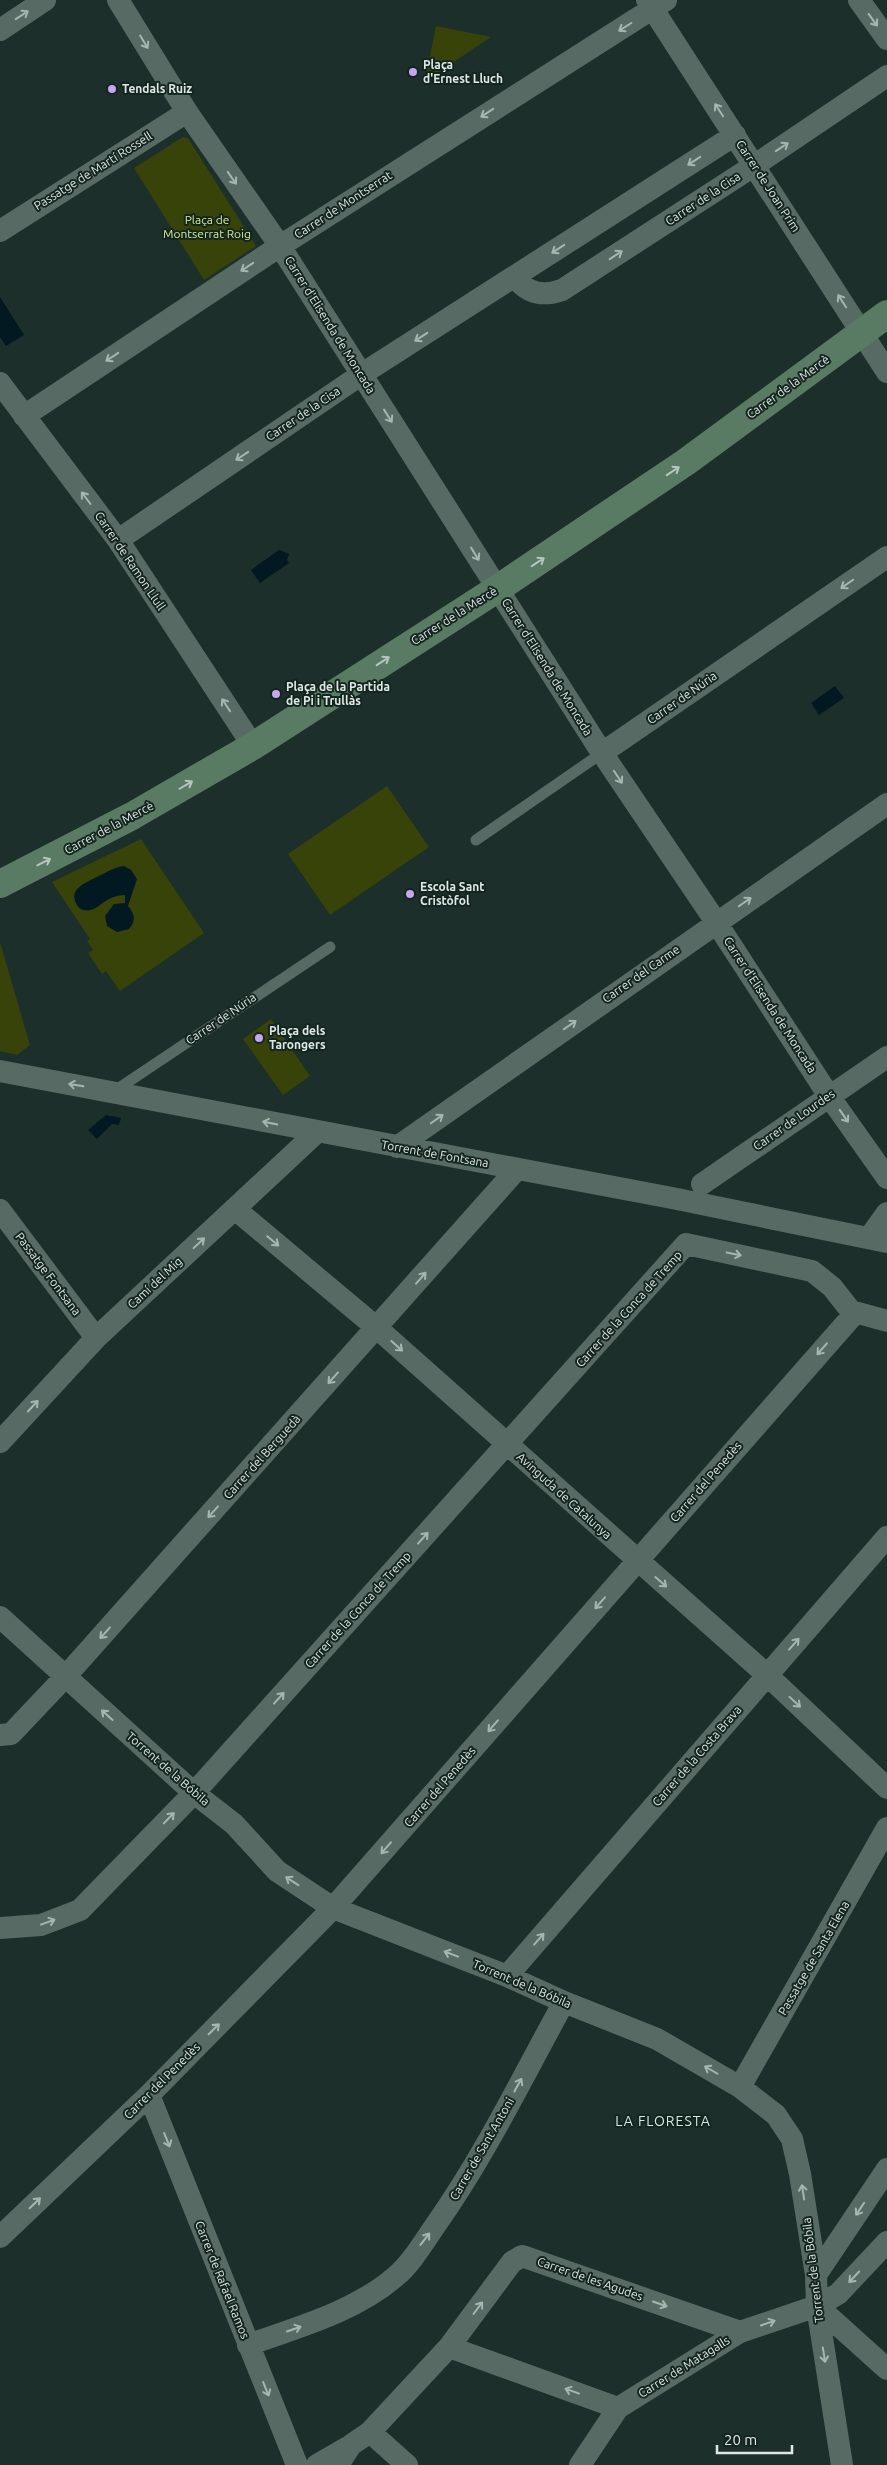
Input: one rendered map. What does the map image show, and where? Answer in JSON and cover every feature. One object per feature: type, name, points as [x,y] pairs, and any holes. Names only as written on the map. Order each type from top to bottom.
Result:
[{"type":"street","points":[[0,30],[45,0]]},
{"type":"street","name":"Carrer d'Elisenda de Moncada","points":[[118,0],[187,112],[280,246],[602,754],[716,922],[829,1096],[887,1178]]},
{"type":"street","points":[[859,0],[887,39]]},
{"type":"street","name":"Carrer de Joan Prim","points":[[655,3],[754,165],[887,372]]},
{"type":"street","name":"Carrer de Montserrat","points":[[24,416],[280,246],[655,3]]},
{"type":"street","name":"Carrer de la Cisa","points":[[515,277],[523,287],[535,293],[544,294],[562,290],[887,76]]},
{"type":"street","name":"Passatge de Martí Rossell","points":[[0,231],[187,112]]},
{"type":"street","name":"Carrer de la Cisa","points":[[118,540],[362,374],[735,134]]},
{"type":"street","name":"Carrer de la Mercè","points":[[0,884],[132,816],[253,746],[497,589],[686,462],[887,314]]},
{"type":"street","name":"Carrer de Ramon Llull","points":[[0,383],[118,540],[253,746]]},
{"type":"street","name":"Carrer de Núria","points":[[602,754],[887,557]]},
{"type":"street","name":"Carrer del Carme","points":[[397,1147],[887,804]]},
{"type":"street","name":"Carrer de Lourdes","points":[[702,1184],[887,1057]]},
{"type":"street","name":"Torrent de Fontsana","points":[[0,1071],[878,1240]]},
{"type":"street","name":"Camí del Mig","points":[[0,1442],[96,1338],[318,1132]]},
{"type":"street","name":"Carrer del Berguedà","points":[[0,1735],[11,1734],[66,1677],[517,1169]]},
{"type":"street","name":"Avinguda de Catalunya","points":[[235,1209],[377,1328],[767,1675],[887,1788]]},
{"type":"street","name":"Passatge Fontsana","points":[[0,1210],[96,1338]]},
{"type":"street","points":[[878,1240],[887,1213]]},
{"type":"street","name":"Carrer de la Conca de Tremp","points":[[0,1928],[41,1925],[80,1910],[194,1793],[686,1244],[812,1271],[832,1287],[843,1305],[855,1313]]},
{"type":"street","points":[[855,1313],[887,1321]]},
{"type":"street","name":"Carrer del Penedès","points":[[0,2237],[149,2095],[333,1908],[855,1313]]},
{"type":"street","name":"Carrer de la Costa Brava","points":[[507,1976],[887,1538]]},
{"type":"street","name":"Torrent de la Bóbila","points":[[0,1617],[194,1793],[234,1824],[277,1871],[333,1908],[507,1976],[564,2002],[656,2039],[740,2087],[776,2115],[792,2139],[800,2174],[816,2275],[817,2306],[842,2465]]},
{"type":"street","name":"Passatge de Santa Elena","points":[[740,2087],[887,1828]]},
{"type":"street","name":"Carrer de Sant Antoni","points":[[248,2345],[323,2319],[362,2299],[396,2276],[428,2236],[464,2185],[564,2002]]},
{"type":"street","name":"Carrer de Rafael Ramos","points":[[149,2095],[297,2465]]},
{"type":"street","points":[[816,2275],[887,2169]]},
{"type":"street","name":"Carrer de Matagalls","points":[[580,2465],[618,2408],[740,2332],[817,2306],[838,2294],[887,2242]]},
{"type":"street","name":"Carrer de les Agudes","points":[[317,2465],[370,2432],[449,2347],[512,2262],[522,2256],[740,2332]]},
{"type":"street","points":[[817,2306],[887,2369]]},
{"type":"street","points":[[449,2347],[618,2408]]},
{"type":"street","points":[[370,2432],[407,2465]]},
{"type":"street","points":[[338,2465],[351,2445]]},
{"type":"lane","name":"Carrer de Núria","points":[[476,840],[602,754]]},
{"type":"lane","name":"Carrer de Núria","points":[[112,1092],[330,947]]},
{"type":"green space","points":[[436,26],[491,37],[425,81]]},
{"type":"green space","name":"Plaça de Montserrat Roig","points":[[183,137],[188,138],[256,246],[204,280],[134,168]]},
{"type":"green space","points":[[387,786],[429,847],[330,915],[288,854]]},
{"type":"green space","points":[[141,839],[204,933],[120,991],[106,971],[102,974],[88,953],[93,950],[87,941],[90,939],[52,882]]},
{"type":"green space","points":[[0,942],[30,1045],[17,1055],[0,1051]]},
{"type":"green space","points":[[271,1019],[310,1076],[283,1095],[243,1039]]},
{"type":"water","points":[[0,297],[24,335],[6,346],[0,337]]},
{"type":"water","points":[[279,550],[289,554],[287,560],[289,563],[260,583],[251,570]]},
{"type":"water","points":[[835,686],[844,698],[819,715],[811,703]]},
{"type":"water","points":[[124,866],[131,870],[137,879],[128,906],[134,920],[129,929],[117,932],[107,926],[105,916],[114,904],[125,903],[125,895],[110,898],[90,910],[79,908],[74,896],[78,888],[83,884],[117,867]]},
{"type":"water","points":[[106,1115],[121,1118],[119,1125],[112,1124],[97,1139],[88,1130]]},
{"type":"place","name":"Plaça d'Ernest Lluch","points":[[413,72]]},
{"type":"place","name":"Tendals Ruiz","points":[[112,89]]},
{"type":"place","name":"Plaça de la Partida de Pi i Trullàs","points":[[276,694]]},
{"type":"place","name":"Escola Sant Cristòfol","points":[[410,894]]},
{"type":"place","name":"Plaça dels Tarongers","points":[[259,1038]]},
{"type":"district","name":"LA FLORESTA","points":[[663,2121]]}]
